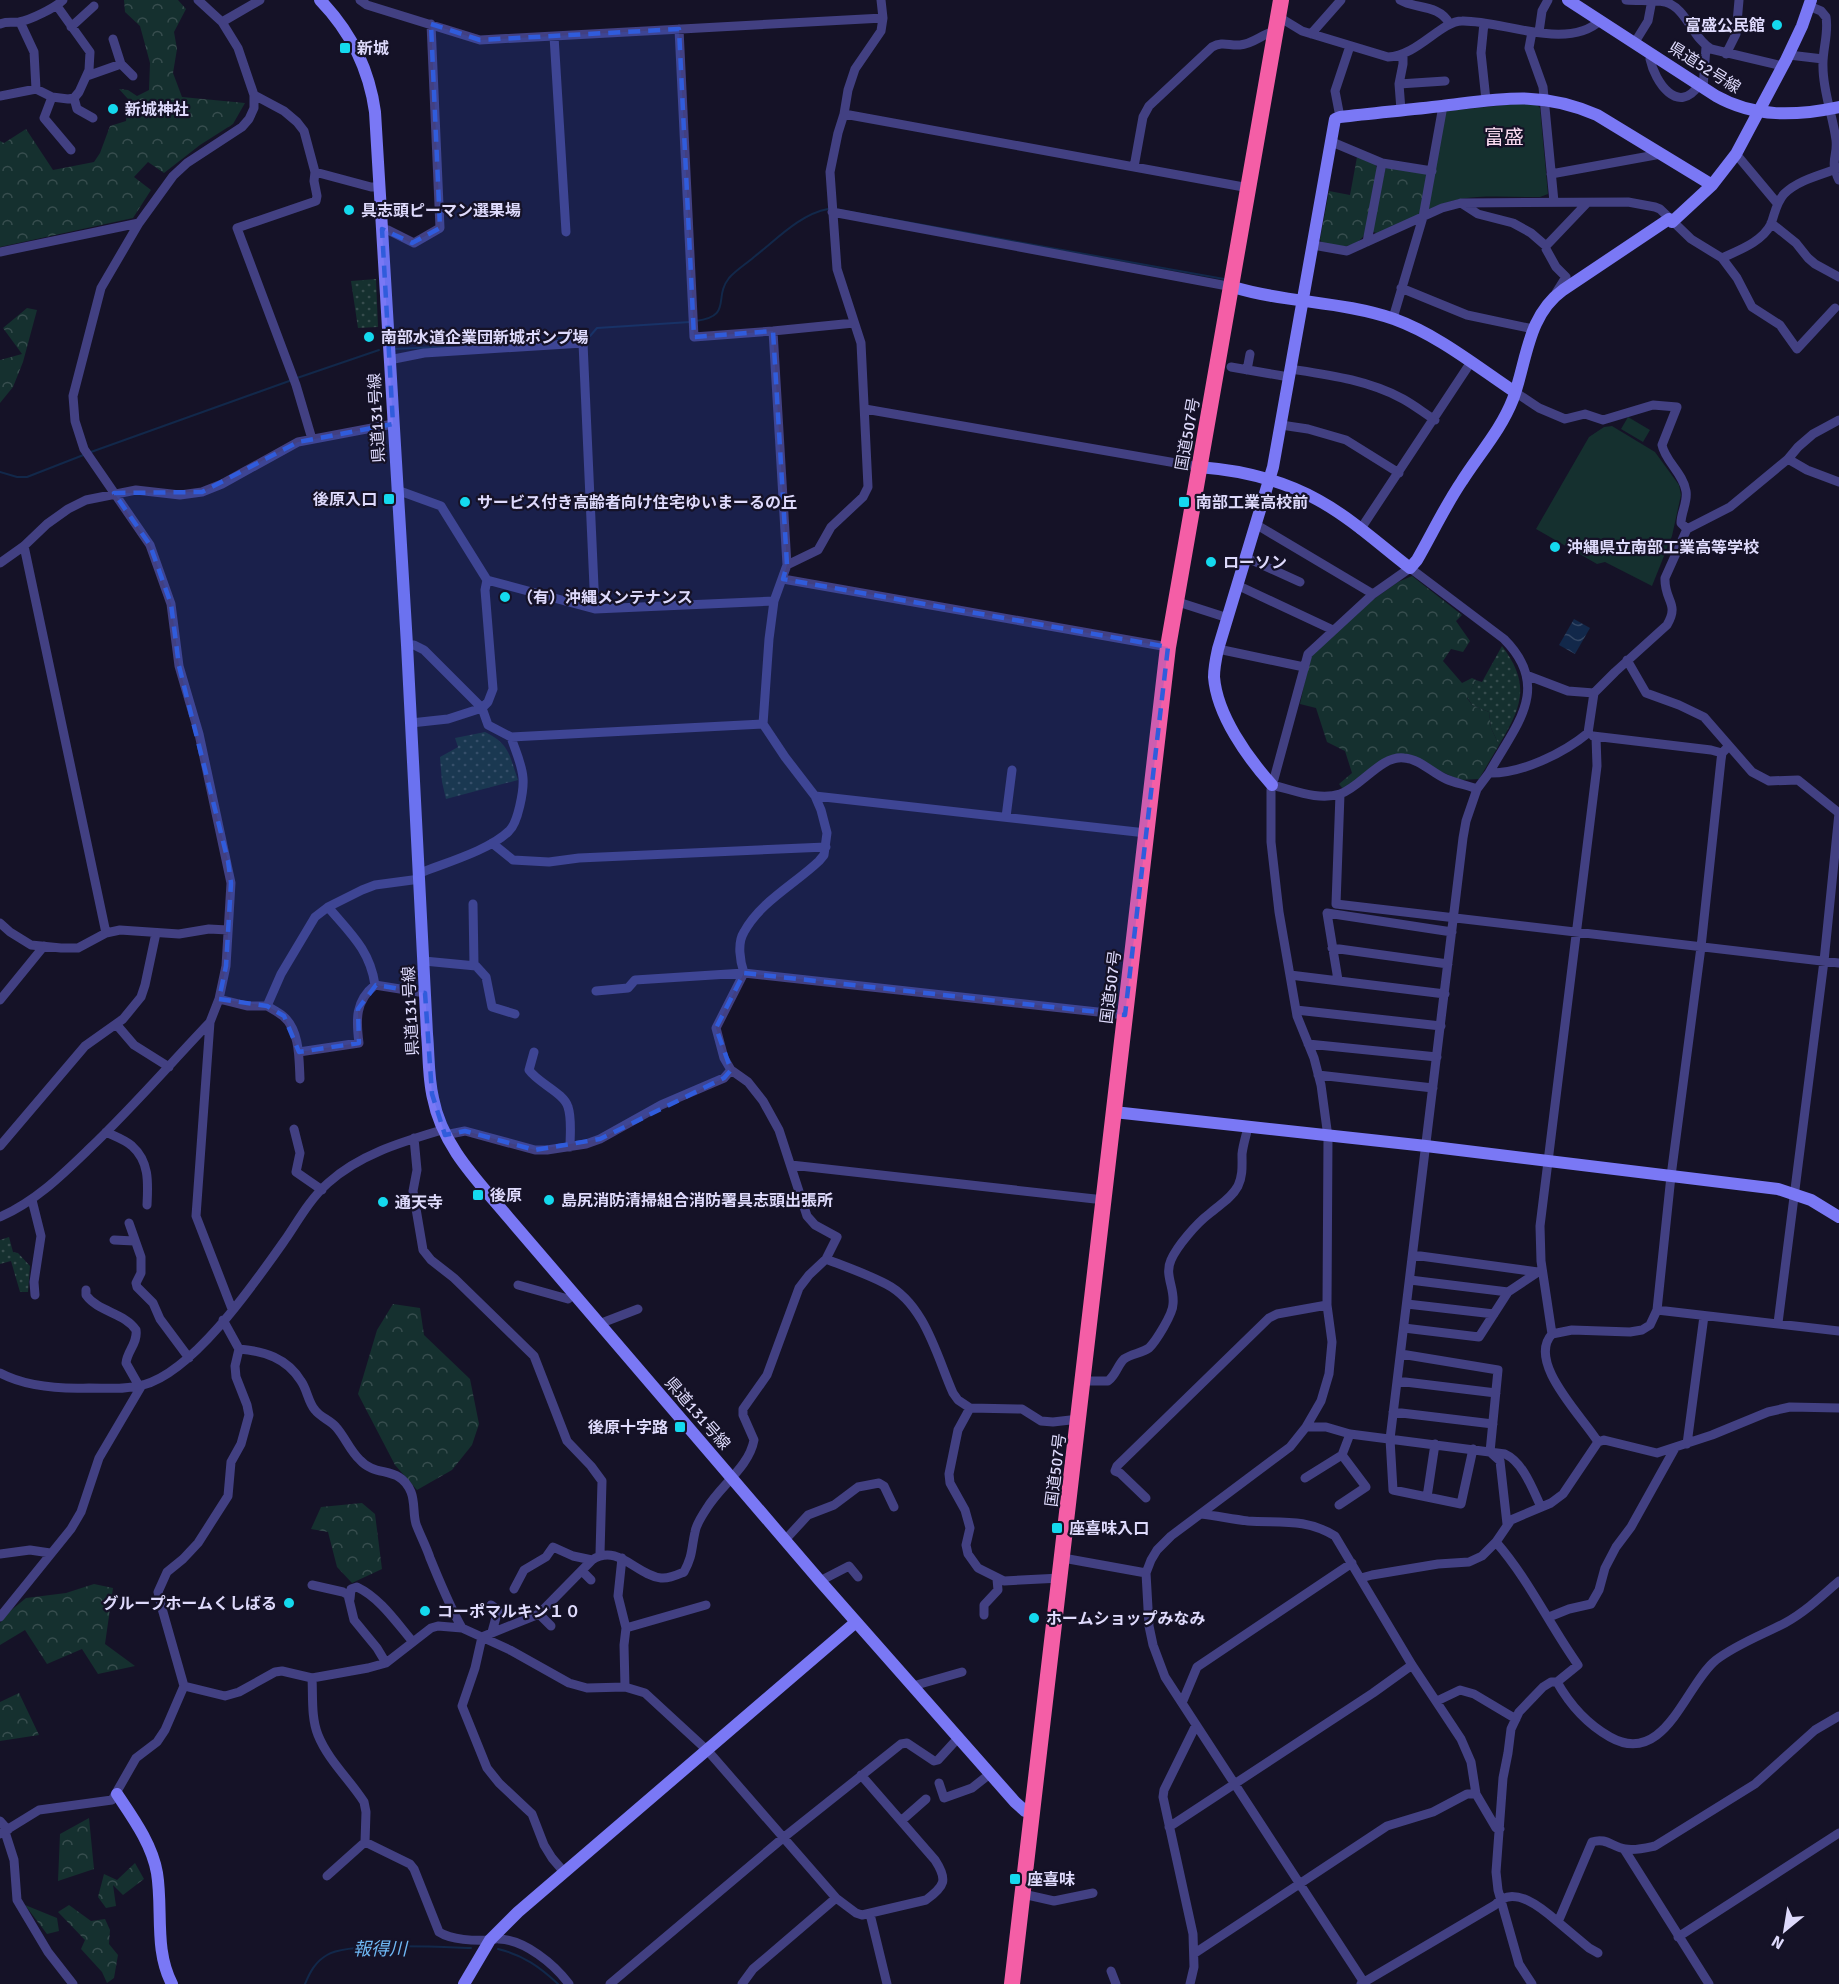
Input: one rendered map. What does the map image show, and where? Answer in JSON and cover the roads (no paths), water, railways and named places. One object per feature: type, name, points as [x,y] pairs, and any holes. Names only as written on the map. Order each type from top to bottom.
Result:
[{"type":"highway","name":"国道507号","points":[[1012,1984],[1168,647],[1279,16]]},
{"type":"street","points":[[198,0],[222,22],[238,48],[254,95],[254,108],[242,127],[187,163],[173,176],[139,224],[101,288],[73,396],[75,421],[84,449],[150,545],[171,604],[179,666],[199,734],[228,861],[231,883],[226,966],[219,999],[210,1022],[195,1216],[232,1309]]},
{"type":"street","points":[[222,22],[260,0]]},
{"type":"street","name":"県道131号線","points":[[320,0],[344,28],[359,55],[367,74],[375,112],[425,993],[432,1094],[443,1132],[465,1166],[573,1295],[820,1581],[1021,1807],[1033,1814]]},
{"type":"street","points":[[360,0],[367,5],[480,40],[883,18]]},
{"type":"street","points":[[787,565],[819,550],[831,527],[863,497],[868,487],[861,343],[837,269],[830,172],[848,90],[855,69],[881,31],[883,18],[881,0]]},
{"type":"street","points":[[1311,34],[1341,0]]},
{"type":"street","points":[[1400,0],[1410,5],[1420,4],[1427,7],[1447,19],[1449,23]]},
{"type":"street","points":[[1548,0],[1542,10],[1529,48],[1540,77],[1554,202]]},
{"type":"street","name":"県道52号線","points":[[1568,0],[1728,103],[1758,112],[1786,114],[1834,108]]},
{"type":"street","points":[[1626,0],[1677,4],[1702,45],[1726,54],[1786,61],[1823,59]]},
{"type":"street","points":[[1726,54],[1736,34],[1739,0]]},
{"type":"street","points":[[1635,42],[1648,21],[1652,1]]},
{"type":"street","points":[[0,96],[36,89],[52,97],[74,98],[87,76],[90,52],[71,27],[60,3],[20,22],[2,20]]},
{"type":"street","points":[[1555,295],[1671,221],[1712,185],[1736,154],[1786,61],[1810,3],[1826,17],[1824,76],[1834,108],[1836,143],[1833,160],[1839,180]]},
{"type":"street","points":[[71,27],[94,6]]},
{"type":"street","points":[[1134,167],[1143,117],[1149,106],[1212,47],[1220,43],[1240,45],[1250,42],[1266,32],[1279,16],[1311,34],[1388,57],[1403,55],[1449,23],[1462,21],[1484,23],[1535,32],[1567,34],[1593,28],[1601,20]]},
{"type":"street","points":[[20,22],[34,52],[36,89]]},
{"type":"street","points":[[1484,23],[1481,53],[1486,100]]},
{"type":"street","points":[[382,230],[388,230],[414,243],[440,228],[431,24]]},
{"type":"street","points":[[679,29],[694,337],[854,323]]},
{"type":"street","points":[[554,36],[566,232]]},
{"type":"street","points":[[113,39],[121,64],[133,76]]},
{"type":"street","points":[[1340,117],[1335,91],[1350,46]]},
{"type":"street","points":[[1653,55],[1650,59],[1660,84],[1670,94],[1687,96],[1701,86],[1706,47]]},
{"type":"street","points":[[1401,110],[1399,84],[1403,55]]},
{"type":"street","points":[[87,76],[121,64]]},
{"type":"street","points":[[1399,84],[1445,81]]},
{"type":"street","points":[[254,95],[284,111],[297,122],[304,131],[315,172],[316,201],[237,228],[296,385],[312,439]]},
{"type":"street","points":[[52,97],[44,118],[71,150]]},
{"type":"street","points":[[74,98],[77,109],[93,118]]},
{"type":"street","points":[[1477,789],[1447,779],[1417,762],[1404,758],[1391,760],[1340,794],[1313,796],[1272,785],[1246,753],[1221,706],[1214,675],[1218,649],[1270,479],[1335,119],[1486,100],[1543,98],[1582,108],[1597,115],[1712,185]]},
{"type":"street","points":[[1393,318],[1424,217],[1443,106]]},
{"type":"street","points":[[844,114],[1249,188]]},
{"type":"street","points":[[1332,142],[1382,163],[1432,171]]},
{"type":"street","points":[[1551,174],[1660,154]]},
{"type":"street","points":[[1736,154],[1777,203]]},
{"type":"street","points":[[1367,242],[1382,163]]},
{"type":"street","points":[[1722,258],[1765,233],[1771,223],[1777,203],[1785,193],[1797,185],[1836,169]]},
{"type":"street","points":[[315,172],[371,187],[379,187]]},
{"type":"street","points":[[1313,245],[1347,251],[1442,208],[1461,203],[1628,202],[1655,207],[1691,239],[1722,258],[1737,278],[1752,307],[1780,326],[1797,349],[1838,308]]},
{"type":"street","points":[[1461,203],[1478,214],[1522,227],[1540,239],[1556,267],[1566,277],[1543,309],[1533,329],[1515,392],[1501,423],[1461,482],[1417,560],[1410,568],[1373,594],[1308,654],[1272,785],[1271,842],[1279,912],[1296,1010],[1318,1075],[1328,1137],[1327,1305],[1332,1342],[1329,1374],[1321,1401],[1306,1427],[1290,1447],[1171,1536],[1157,1550],[1146,1573],[1149,1626],[1153,1645],[1165,1677],[1301,1882],[1363,1983],[1495,1905],[1500,1898],[1506,1896],[1523,1898],[1546,1911],[1598,1953]]},
{"type":"street","points":[[1546,246],[1587,203]]},
{"type":"street","points":[[832,212],[1393,318],[1419,330],[1472,362],[1539,408],[1565,419],[1585,414],[1603,420],[1653,405],[1677,407],[1662,445],[1685,486],[1687,500],[1681,523],[1687,529]]},
{"type":"street","points":[[1771,223],[1796,243],[1808,258],[1839,277]]},
{"type":"street","points":[[0,252],[139,224]]},
{"type":"street","points":[[1401,288],[1467,315],[1533,329]]},
{"type":"street","points":[[514,1589],[524,1570],[546,1557],[547,1546],[558,1548],[573,1556],[611,1555],[622,1558],[641,1570],[661,1578],[684,1572],[694,1549],[695,1531],[707,1507],[745,1460],[754,1443],[743,1415],[743,1409],[767,1375],[772,1356],[782,1338],[799,1288],[826,1259],[837,1238],[815,1225],[807,1216],[779,1130],[763,1101],[748,1082],[731,1070],[724,1058],[716,1028],[744,973],[740,960],[742,933],[760,911],[819,861],[826,847],[827,834],[815,796],[763,724],[774,601],[787,565],[773,331]]},
{"type":"street","points":[[389,360],[424,353],[583,343],[595,609]]},
{"type":"street","points":[[1247,369],[1250,354]]},
{"type":"street","points":[[1360,530],[1472,362]]},
{"type":"street","points":[[1231,367],[1345,378],[1380,388],[1404,399],[1435,420]]},
{"type":"street","points":[[865,409],[1270,479],[1318,500],[1504,639],[1518,656],[1526,675],[1527,693],[1523,715],[1477,789],[1466,821],[1390,1439],[1393,1490],[1461,1504],[1473,1449]]},
{"type":"street","points":[[1598,1442],[1553,1380],[1545,1356],[1545,1345],[1552,1334],[1541,1272],[1540,1226],[1597,766],[1592,735],[1594,693],[1667,625],[1674,608],[1665,587],[1665,578],[1687,529],[1730,507],[1788,459],[1813,434],[1839,420]]},
{"type":"street","points":[[0,563],[24,546],[47,524],[68,509],[86,501],[136,490],[180,495],[202,492],[222,484],[292,445],[312,439],[393,424]]},
{"type":"street","points":[[1281,425],[1308,429],[1346,440],[1399,472]]},
{"type":"street","points":[[1788,459],[1807,471],[1839,482]]},
{"type":"street","points":[[397,489],[441,506],[487,580],[595,609],[774,601]]},
{"type":"street","points":[[1257,525],[1373,594]]},
{"type":"street","points":[[24,546],[106,933]]},
{"type":"street","points":[[1247,558],[1300,582]]},
{"type":"street","points":[[783,579],[1168,647]]},
{"type":"street","points":[[411,723],[448,719],[482,708],[488,702],[493,689],[485,590],[487,580]]},
{"type":"street","points":[[1239,586],[1333,630]]},
{"type":"street","points":[[1176,601],[1228,618]]},
{"type":"street","points":[[407,645],[414,645],[424,650],[482,708],[488,725],[511,737],[763,724]]},
{"type":"street","points":[[1218,649],[1304,667]]},
{"type":"street","points":[[1627,660],[1646,693],[1704,717],[1725,750],[1752,772],[1769,782],[1798,780],[1839,813],[1824,961],[1778,1323]]},
{"type":"street","points":[[1526,675],[1568,691],[1594,693]]},
{"type":"street","points":[[1489,773],[1502,773],[1547,758],[1592,735],[1725,750]]},
{"type":"street","points":[[267,1006],[280,974],[315,917],[328,907],[375,885],[420,876],[492,843],[510,831],[515,821],[523,787],[523,776],[511,737]]},
{"type":"street","points":[[1552,1334],[1572,1330],[1630,1332],[1642,1330],[1650,1325],[1657,1310],[1671,1176],[1725,750]]},
{"type":"street","points":[[1006,817],[1012,770]]},
{"type":"street","points":[[1340,794],[1336,904],[1839,963]]},
{"type":"street","points":[[815,796],[1146,833]]},
{"type":"street","points":[[492,843],[513,860],[549,862],[579,858],[826,847]]},
{"type":"street","points":[[473,904],[474,965]]},
{"type":"street","points":[[328,907],[361,945],[373,969],[375,985]]},
{"type":"street","points":[[1338,980],[1327,913],[1452,932]]},
{"type":"street","points":[[0,923],[31,945],[78,948],[106,933],[120,930],[178,934],[209,929],[228,930]]},
{"type":"street","points":[[0,1146],[85,1046],[116,1024],[141,997],[156,933]]},
{"type":"street","points":[[0,1000],[44,946]]},
{"type":"street","points":[[1332,948],[1448,964]]},
{"type":"street","points":[[424,961],[474,965],[481,969],[486,977],[492,1007],[515,1014]]},
{"type":"street","points":[[596,991],[628,988],[635,980],[744,973],[1125,1016]]},
{"type":"street","points":[[1290,975],[1445,994]]},
{"type":"street","points":[[375,985],[425,993]]},
{"type":"street","points":[[299,1052],[359,1043],[358,1009],[365,994],[375,985]]},
{"type":"street","points":[[219,999],[248,1006],[267,1006],[284,1016],[290,1024],[299,1052],[300,1079]]},
{"type":"street","points":[[1296,1010],[1441,1026]]},
{"type":"street","points":[[0,1217],[32,1200],[106,1132],[210,1022]]},
{"type":"street","points":[[116,1024],[140,1050],[169,1067]]},
{"type":"street","points":[[1308,1044],[1437,1057]]},
{"type":"street","points":[[534,1052],[529,1070],[533,1076],[567,1103],[570,1147]]},
{"type":"street","points":[[0,1373],[40,1386],[80,1389],[141,1386],[171,1372],[189,1358],[232,1309],[322,1190],[340,1173],[364,1158],[414,1138],[443,1132],[465,1131],[528,1150],[547,1150],[586,1144],[600,1139],[661,1105],[724,1078],[731,1070]]},
{"type":"street","points":[[1318,1075],[1433,1088]]},
{"type":"street","points":[[1114,1112],[1426,1146],[1778,1189],[1794,1193],[1826,1208],[1839,1217]]},
{"type":"street","points":[[1083,1381],[1108,1381],[1114,1377],[1119,1365],[1126,1358],[1149,1347],[1163,1327],[1173,1307],[1173,1293],[1167,1274],[1170,1261],[1176,1250],[1208,1214],[1223,1204],[1237,1188],[1242,1174],[1242,1152],[1248,1127]]},
{"type":"street","points":[[294,1128],[300,1153],[296,1172],[322,1190]]},
{"type":"street","points":[[106,1132],[132,1146],[143,1161],[149,1179],[147,1205]]},
{"type":"street","points":[[414,1138],[417,1170],[413,1191],[423,1250],[534,1356],[567,1441],[602,1481],[596,1557],[539,1614],[482,1637]]},
{"type":"street","points":[[791,1165],[1104,1200]]},
{"type":"street","points":[[32,1200],[41,1236],[34,1282],[35,1294]]},
{"type":"street","points":[[129,1223],[142,1264],[137,1287],[153,1303],[160,1319],[189,1358]]},
{"type":"street","points":[[114,1240],[134,1241]]},
{"type":"street","points":[[1413,1255],[1541,1272]]},
{"type":"street","points":[[826,1259],[888,1285],[903,1296],[915,1311],[928,1335],[953,1394],[970,1408],[1022,1409],[1041,1421],[1079,1419]]},
{"type":"street","points":[[1404,1329],[1479,1337],[1508,1292],[1541,1272]]},
{"type":"street","points":[[1410,1280],[1508,1292]]},
{"type":"street","points":[[518,1285],[568,1299],[573,1295]]},
{"type":"street","points":[[86,1290],[86,1295],[94,1304],[128,1322],[136,1330],[136,1341],[127,1356],[126,1363],[141,1386]]},
{"type":"street","points":[[1407,1304],[1494,1314]]},
{"type":"street","points":[[1146,1498],[1115,1471],[1118,1466],[1269,1318],[1277,1314],[1327,1305]]},
{"type":"street","points":[[599,1323],[638,1309]]},
{"type":"street","points":[[1657,1310],[1839,1331]]},
{"type":"street","points":[[1687,1444],[1704,1316]]},
{"type":"street","points":[[4,1832],[39,1809],[112,1800],[136,1758],[157,1742],[165,1731],[184,1686],[158,1592],[167,1572],[198,1543],[228,1496],[231,1462],[241,1444],[249,1415],[236,1377],[235,1366],[239,1349],[223,1320]]},
{"type":"street","points":[[239,1349],[256,1350],[287,1364],[301,1381],[315,1410],[334,1424],[346,1438],[358,1459],[370,1469],[394,1473],[401,1478],[411,1492],[420,1534],[446,1598],[462,1628]]},
{"type":"street","points":[[1401,1354],[1498,1370],[1490,1452]]},
{"type":"street","points":[[1397,1381],[1496,1393]]},
{"type":"street","points":[[0,1617],[71,1529],[81,1512],[99,1458],[141,1386]]},
{"type":"street","points":[[1361,1578],[1427,1566],[1469,1562],[1482,1556],[1496,1542],[1507,1524],[1519,1515],[1541,1507],[1563,1494],[1598,1442],[1604,1440],[1651,1452],[1687,1444],[1768,1412],[1790,1407],[1839,1408]]},
{"type":"street","points":[[970,1408],[958,1430],[949,1474],[950,1483],[965,1510],[970,1528],[966,1545],[968,1554],[978,1568],[1004,1581],[1061,1578]]},
{"type":"street","points":[[1394,1412],[1493,1424]]},
{"type":"street","points":[[1306,1427],[1326,1427],[1350,1434],[1505,1454],[1512,1457],[1518,1465],[1541,1507]]},
{"type":"street","points":[[1305,1478],[1342,1455],[1350,1434]]},
{"type":"street","points":[[1427,1497],[1435,1444]]},
{"type":"street","points":[[1549,1617],[1591,1604],[1616,1547],[1631,1527],[1675,1448]]},
{"type":"street","points":[[1490,1452],[1500,1461],[1507,1524]]},
{"type":"street","points":[[1339,1505],[1366,1487],[1342,1455]]},
{"type":"street","points":[[785,1540],[808,1515],[834,1505],[858,1487],[879,1483],[884,1486],[894,1507]]},
{"type":"street","points":[[1201,1514],[1246,1521],[1300,1523],[1320,1527],[1335,1536],[1412,1665],[1461,1738],[1471,1762],[1476,1794],[1496,1828],[1500,1829]]},
{"type":"street","points":[[1496,1542],[1512,1560],[1578,1665],[1557,1682],[1551,1682],[1543,1687],[1519,1712],[1511,1729],[1503,1778],[1496,1872],[1500,1898],[1519,1964],[1532,1984]]},
{"type":"street","points":[[0,1554],[30,1550],[50,1553]]},
{"type":"street","points":[[622,1558],[618,1596],[626,1629],[625,1687]]},
{"type":"street","points":[[1063,1558],[1146,1573]]},
{"type":"street","points":[[1182,1703],[1197,1667],[1352,1563]]},
{"type":"street","points":[[820,1581],[849,1566],[858,1577]]},
{"type":"street","points":[[582,1571],[591,1580]]},
{"type":"street","points":[[984,1615],[984,1605],[998,1590],[997,1579]]},
{"type":"street","points":[[1557,1682],[1578,1713],[1597,1729],[1626,1744],[1643,1743],[1667,1726],[1714,1661],[1806,1610],[1839,1581]]},
{"type":"street","points":[[312,1585],[343,1592],[350,1599]]},
{"type":"street","points":[[386,1663],[354,1620],[350,1599],[351,1589],[357,1587],[367,1592],[381,1604],[413,1642]]},
{"type":"street","points":[[491,1605],[498,1610],[492,1632]]},
{"type":"street","points":[[626,1629],[706,1605]]},
{"type":"street","points":[[539,1614],[551,1626]]},
{"type":"street","points":[[464,1984],[490,1940],[518,1912],[856,1622]]},
{"type":"street","points":[[184,1686],[225,1696],[239,1692],[275,1672],[282,1671],[312,1678],[386,1663],[431,1629],[438,1626],[462,1628],[510,1650],[570,1683],[587,1689],[625,1687],[645,1693],[708,1751],[836,1898],[856,1913],[870,1914],[926,1900],[935,1893],[944,1880],[944,1874],[935,1860],[861,1775]]},
{"type":"street","points":[[482,1637],[475,1668],[462,1706],[487,1768],[499,1783],[532,1814],[544,1845],[564,1872]]},
{"type":"street","points":[[1169,1827],[1374,1693],[1412,1665]]},
{"type":"street","points":[[914,1686],[962,1672]]},
{"type":"street","points":[[312,1678],[317,1734],[323,1746],[364,1802],[366,1812],[365,1842],[327,1876]]},
{"type":"street","points":[[1437,1701],[1460,1690],[1474,1694],[1516,1719]]},
{"type":"street","points":[[1558,1922],[1592,1842],[1607,1840],[1624,1849],[1655,1846],[1755,1784],[1815,1730],[1839,1716]]},
{"type":"street","points":[[1190,1984],[1195,1953],[1193,1934],[1164,1804],[1164,1790],[1196,1725]]},
{"type":"street","points":[[610,1984],[783,1838],[901,1743],[907,1743],[934,1761],[938,1760],[959,1737]]},
{"type":"street","points":[[939,1783],[944,1798],[972,1788],[991,1773]]},
{"type":"street","points":[[117,1794],[136,1822],[150,1849],[157,1871],[161,1950],[172,1984]]},
{"type":"street","points":[[1195,1953],[1387,1826],[1433,1812],[1467,1794],[1476,1794]]},
{"type":"street","points":[[901,1821],[926,1799]]},
{"type":"street","points":[[0,1821],[14,1860],[17,1900],[48,1952],[73,1984]]},
{"type":"street","points":[[1678,1937],[1839,1833]]},
{"type":"street","points":[[365,1842],[410,1864],[440,1932],[446,1937],[490,1940],[500,1938],[533,1951],[559,1970],[569,1984]]},
{"type":"street","points":[[1624,1849],[1709,1984]]},
{"type":"street","points":[[1023,1894],[1054,1901],[1094,1893]]},
{"type":"street","points":[[742,1984],[753,1968],[836,1898]]},
{"type":"street","points":[[870,1914],[887,1984]]},
{"type":"street","points":[[1110,1971],[1116,1984]]},
{"type":"water","points":[[1574,619],[1590,628],[1575,654],[1559,645]]},
{"type":"waterway","points":[[696,321],[715,315],[725,285],[735,272],[798,222],[828,209]]},
{"type":"waterway","points":[[834,209],[1224,279]]},
{"type":"waterway","points":[[394,349],[590,336],[597,328],[690,322]]},
{"type":"waterway","points":[[297,378],[379,350]]},
{"type":"waterway","points":[[91,452],[292,380]]},
{"type":"waterway","points":[[0,472],[17,477],[27,477],[86,454]]},
{"type":"waterway","name":"報得川","points":[[305,1984],[316,1964],[327,1955],[338,1951],[396,1946],[471,1948]]},
{"type":"waterway","name":"報得川","points":[[498,1949],[531,1962],[558,1984]]},
{"type":"place","name":"富盛公民館","points":[[1777,25]]},
{"type":"place","name":"新城","points":[[345,48]]},
{"type":"place","name":"新城神社","points":[[113,109]]},
{"type":"place","name":"具志頭ピーマン選果場","points":[[349,210]]},
{"type":"place","name":"南部水道企業団新城ポンプ場","points":[[369,337]]},
{"type":"place","name":"後原入口","points":[[389,499]]},
{"type":"place","name":"サービス付き高齢者向け住宅ゆいまーるの丘","points":[[465,502]]},
{"type":"place","name":"南部工業高校前","points":[[1184,502]]},
{"type":"place","name":"沖縄県立南部工業高等学校","points":[[1555,547]]},
{"type":"place","name":"ローソン","points":[[1211,562]]},
{"type":"place","name":"（有）沖縄メンテナンス","points":[[505,597]]},
{"type":"place","name":"後原","points":[[478,1195]]},
{"type":"place","name":"島尻消防清掃組合消防署具志頭出張所","points":[[549,1200]]},
{"type":"place","name":"通天寺","points":[[383,1202]]},
{"type":"place","name":"後原十字路","points":[[680,1427]]},
{"type":"place","name":"座喜味入口","points":[[1057,1528]]},
{"type":"place","name":"グループホームくしばる","points":[[289,1603]]},
{"type":"place","name":"コーポマルキン１０","points":[[425,1611]]},
{"type":"place","name":"ホームショップみなみ","points":[[1034,1618]]},
{"type":"place","name":"座喜味","points":[[1015,1879]]},
{"type":"district","name":"富盛","points":[[1504,137]]}]
